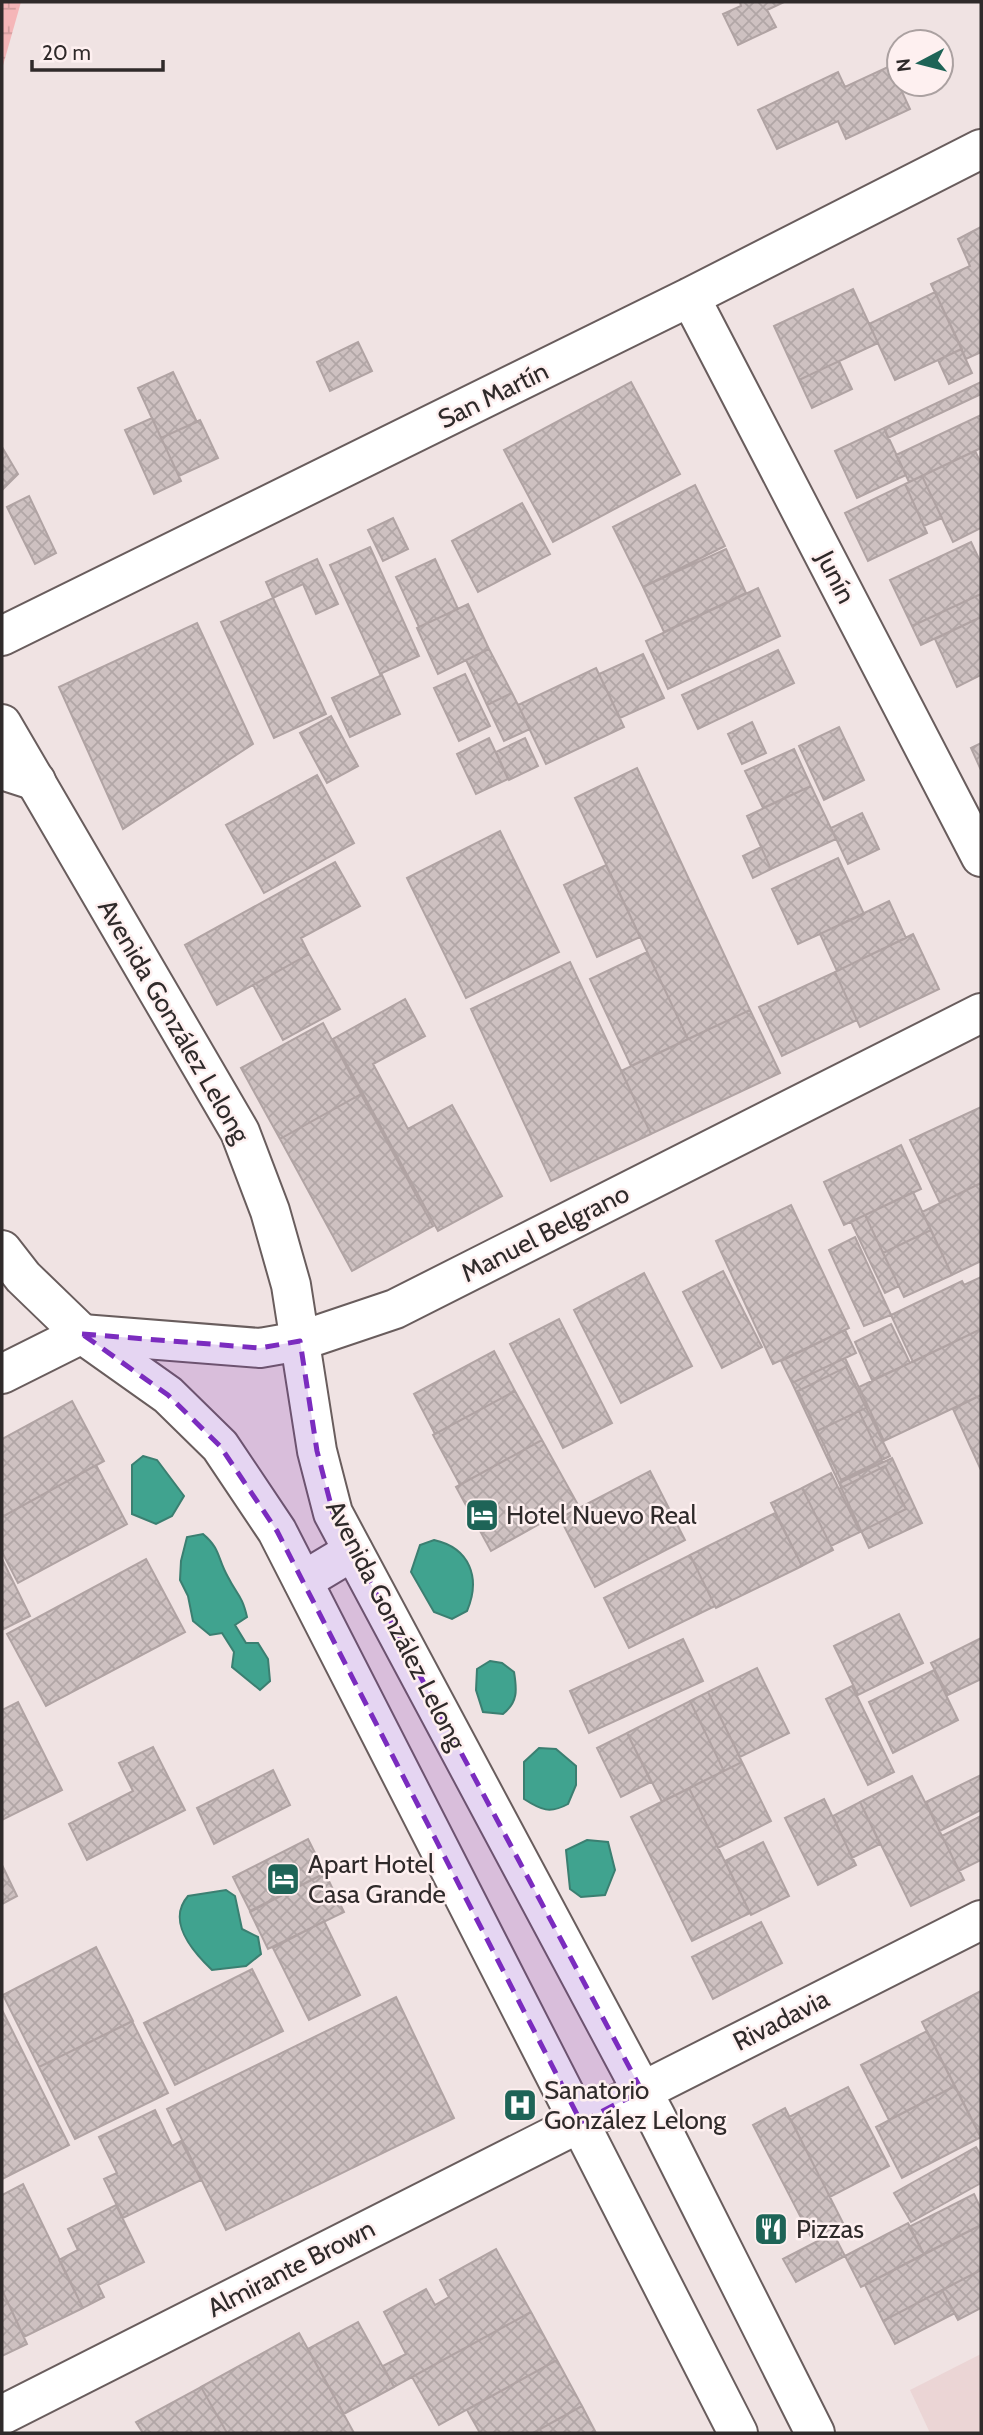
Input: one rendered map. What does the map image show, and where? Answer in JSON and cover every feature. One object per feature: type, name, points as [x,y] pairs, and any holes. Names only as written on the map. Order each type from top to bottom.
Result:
[{"type":"street","name":"San Martín","points":[[2,636],[690,297],[981,149]]},
{"type":"street","name":"Junín","points":[[690,297],[981,857]]},
{"type":"street","name":"Avenida González Lelong","points":[[2,724],[19,776],[240,1132],[270,1211],[291,1285],[317,1451],[333,1513],[642,2091],[815,2433]]},
{"type":"street","name":"Manuel Belgrano","points":[[82,1334],[260,1348],[300,1341],[395,1309],[981,1013]]},
{"type":"street","points":[[2,1250],[23,1277],[82,1334],[168,1395],[220,1446],[277,1531],[738,2433]]},
{"type":"street","points":[[2,1374],[82,1334]]},
{"type":"street","points":[[303,1581],[353,1551]]},
{"type":"street","name":"Rivadavia","points":[[581,2122],[981,1920]]},
{"type":"street","name":"Almirante Brown","points":[[2,2415],[581,2122]]},
{"type":"highlighted area","points":[[82,1334],[260,1348],[300,1341],[317,1451],[333,1513],[642,2091],[581,2122],[277,1531],[220,1446],[168,1395]]},
{"type":"shaded area","points":[[143,1456],[157,1460],[184,1496],[172,1516],[156,1524],[132,1514],[132,1465]]},
{"type":"shaded area","points":[[203,1534],[216,1549],[243,1604],[247,1617],[235,1625],[246,1643],[258,1643],[268,1659],[270,1681],[260,1690],[232,1667],[234,1652],[222,1633],[210,1635],[193,1621],[188,1596],[180,1580],[181,1561],[187,1537]]},
{"type":"shaded area","points":[[434,1540],[446,1544],[464,1557],[472,1576],[473,1587],[467,1611],[452,1619],[434,1612],[411,1572],[420,1545]]},
{"type":"shaded area","points":[[490,1661],[502,1663],[514,1672],[515,1695],[503,1714],[483,1712],[476,1690],[477,1669]]},
{"type":"shaded area","points":[[539,1748],[556,1749],[576,1766],[576,1785],[568,1804],[556,1809],[536,1806],[524,1799],[524,1762]]},
{"type":"shaded area","points":[[587,1840],[608,1842],[615,1870],[605,1895],[581,1897],[570,1889],[566,1850]]},
{"type":"shaded area","points":[[226,1890],[235,1896],[242,1929],[258,1937],[261,1954],[246,1966],[212,1970],[184,1935],[180,1915],[188,1896]]},
{"type":"shaded area","points":[[981,2354],[981,2433],[930,2433],[910,2390]]},
{"type":"green space","points":[[2,2],[21,2],[2,69]]},
{"type":"building","points":[[740,2],[784,2],[767,10],[776,27],[738,45],[723,14],[741,6]]},
{"type":"building","points":[[885,68],[885,98],[905,98],[910,109],[846,139],[838,121],[777,149],[758,110],[838,72],[845,87]]},
{"type":"building","points":[[981,227],[981,352],[966,359],[931,284],[970,266],[958,239]]},
{"type":"building","points":[[853,289],[878,343],[799,380],[774,326]]},
{"type":"building","points":[[935,292],[962,349],[895,380],[869,324]]},
{"type":"building","points":[[358,342],[372,371],[330,391],[317,362]]},
{"type":"building","points":[[961,349],[972,373],[949,384],[938,360]]},
{"type":"building","points":[[839,361],[852,389],[812,408],[799,380]]},
{"type":"building","points":[[173,372],[197,422],[161,438],[138,388]]},
{"type":"building","points":[[631,382],[680,474],[553,542],[504,450]]},
{"type":"building","points":[[981,382],[981,394],[888,438],[884,428]]},
{"type":"building","points":[[981,415],[981,448],[909,482],[896,455]]},
{"type":"building","points":[[152,418],[181,481],[154,494],[125,430]]},
{"type":"building","points":[[200,420],[218,458],[179,476],[161,438]]},
{"type":"building","points":[[884,428],[906,475],[857,498],[835,451]]},
{"type":"building","points":[[2,447],[18,474],[2,490]]},
{"type":"building","points":[[975,451],[981,463],[981,528],[953,542],[922,476]]},
{"type":"building","points":[[922,476],[942,518],[924,526],[905,484]]},
{"type":"building","points":[[905,484],[927,533],[868,561],[845,513]]},
{"type":"building","points":[[695,485],[725,546],[643,587],[613,527]]},
{"type":"building","points":[[29,496],[56,553],[35,564],[7,507]]},
{"type":"building","points":[[522,503],[550,554],[478,592],[452,541]]},
{"type":"building","points":[[393,518],[408,549],[383,561],[368,530]]},
{"type":"building","points":[[971,542],[981,563],[981,594],[912,626],[890,580]]},
{"type":"building","points":[[370,547],[419,656],[380,674],[330,565]]},
{"type":"building","points":[[726,549],[746,593],[664,632],[643,587]]},
{"type":"building","points":[[317,559],[338,604],[316,614],[303,584],[273,598],[266,582]]},
{"type":"building","points":[[435,559],[458,609],[419,627],[396,577]]},
{"type":"building","points":[[758,588],[780,636],[668,689],[646,641]]},
{"type":"building","points":[[981,594],[981,617],[921,645],[912,626]]},
{"type":"building","points":[[273,598],[326,714],[274,738],[221,622]]},
{"type":"building","points":[[468,604],[489,649],[438,674],[417,628]]},
{"type":"building","points":[[981,617],[981,675],[957,687],[935,639]]},
{"type":"building","points":[[197,623],[253,744],[123,829],[59,687]]},
{"type":"building","points":[[489,649],[512,693],[487,705],[466,660]]},
{"type":"building","points":[[778,650],[794,683],[698,729],[682,695]]},
{"type":"building","points":[[643,654],[664,698],[620,718],[599,674]]},
{"type":"building","points":[[596,668],[624,727],[546,764],[518,705]]},
{"type":"building","points":[[465,674],[490,726],[459,741],[434,688]]},
{"type":"building","points":[[382,675],[400,714],[350,737],[332,698]]},
{"type":"building","points":[[512,693],[530,729],[504,741],[487,705]]},
{"type":"building","points":[[331,716],[358,766],[327,783],[300,733]]},
{"type":"building","points":[[752,722],[766,753],[742,764],[728,734]]},
{"type":"building","points":[[839,727],[864,780],[824,800],[799,746]]},
{"type":"building","points":[[489,738],[508,779],[476,794],[457,754]]},
{"type":"building","points":[[525,738],[538,766],[509,780],[496,752]]},
{"type":"building","points":[[981,743],[981,770],[971,748]]},
{"type":"building","points":[[794,749],[811,786],[763,808],[745,771]]},
{"type":"building","points":[[637,768],[750,1010],[688,1039],[575,798]]},
{"type":"building","points":[[317,775],[354,843],[264,893],[226,825]]},
{"type":"building","points":[[811,786],[836,839],[771,869],[747,816]]},
{"type":"building","points":[[862,813],[879,849],[848,864],[831,828]]},
{"type":"building","points":[[500,831],[559,952],[466,998],[407,878]]},
{"type":"building","points":[[761,847],[771,869],[753,878],[743,856]]},
{"type":"building","points":[[838,858],[864,914],[798,944],[772,889]]},
{"type":"building","points":[[335,862],[360,906],[301,938],[309,954],[217,1005],[185,945]]},
{"type":"building","points":[[606,865],[640,937],[597,957],[564,885]]},
{"type":"building","points":[[889,901],[906,938],[837,971],[820,934]]},
{"type":"building","points":[[913,934],[939,989],[860,1027],[835,972]]},
{"type":"building","points":[[647,952],[688,1039],[631,1066],[590,979]]},
{"type":"building","points":[[309,954],[340,1009],[283,1040],[253,985]]},
{"type":"building","points":[[570,962],[651,1134],[551,1181],[471,1009]]},
{"type":"building","points":[[835,972],[857,1020],[782,1056],[759,1007]]},
{"type":"building","points":[[405,999],[425,1036],[373,1064],[408,1129],[452,1105],[502,1196],[438,1231],[333,1039]]},
{"type":"building","points":[[750,1010],[780,1073],[651,1134],[621,1071]]},
{"type":"building","points":[[323,1023],[361,1094],[280,1139],[241,1068]]},
{"type":"building","points":[[361,1094],[433,1226],[352,1271],[280,1139]]},
{"type":"building","points":[[981,1107],[981,1183],[940,1203],[910,1140]]},
{"type":"building","points":[[901,1145],[921,1189],[844,1225],[824,1182]]},
{"type":"building","points":[[981,1183],[981,1261],[952,1275],[922,1212]]},
{"type":"building","points":[[913,1192],[931,1230],[883,1253],[865,1215]]},
{"type":"building","points":[[791,1205],[849,1328],[773,1364],[716,1241]]},
{"type":"building","points":[[865,1215],[899,1286],[885,1293],[851,1222]]},
{"type":"building","points":[[931,1230],[952,1275],[904,1297],[883,1253]]},
{"type":"building","points":[[855,1237],[891,1315],[864,1326],[829,1250]]},
{"type":"building","points":[[723,1271],[762,1347],[722,1368],[683,1292]]},
{"type":"building","points":[[644,1273],[692,1366],[621,1403],[574,1310]]},
{"type":"building","points":[[981,1277],[981,1329],[913,1362],[891,1315],[962,1281],[964,1285]]},
{"type":"building","points":[[559,1319],[612,1423],[563,1448],[510,1344]]},
{"type":"building","points":[[891,1324],[910,1363],[872,1380],[855,1342]]},
{"type":"building","points":[[981,1329],[981,1395],[884,1441],[859,1387]]},
{"type":"building","points":[[845,1330],[856,1353],[792,1383],[781,1361]]},
{"type":"building","points":[[494,1351],[515,1391],[435,1434],[414,1394]]},
{"type":"building","points":[[845,1358],[868,1407],[815,1432],[792,1383]]},
{"type":"building","points":[[846,1367],[890,1456],[841,1480],[798,1391]]},
{"type":"building","points":[[515,1391],[542,1440],[460,1485],[433,1435]]},
{"type":"building","points":[[981,1395],[981,1470],[953,1409]]},
{"type":"building","points":[[72,1401],[104,1461],[2,1517],[2,1439]]},
{"type":"building","points":[[859,1411],[883,1462],[839,1483],[815,1432]]},
{"type":"building","points":[[542,1440],[577,1503],[491,1551],[456,1487]]},
{"type":"building","points":[[892,1458],[922,1523],[869,1548],[839,1483]]},
{"type":"building","points":[[96,1465],[127,1524],[18,1583],[2,1552],[2,1517]]},
{"type":"building","points":[[885,1466],[906,1509],[860,1532],[839,1489]]},
{"type":"building","points":[[650,1471],[685,1540],[595,1587],[560,1518]]},
{"type":"building","points":[[831,1473],[860,1532],[831,1546],[802,1488]]},
{"type":"building","points":[[802,1488],[833,1550],[802,1566],[771,1503]]},
{"type":"building","points":[[775,1513],[802,1566],[716,1608],[690,1555]]},
{"type":"building","points":[[690,1555],[715,1606],[629,1648],[604,1598]]},
{"type":"building","points":[[2,1559],[30,1616],[2,1630]]},
{"type":"building","points":[[146,1559],[185,1632],[46,1706],[7,1634]]},
{"type":"building","points":[[899,1614],[923,1663],[858,1695],[834,1646]]},
{"type":"building","points":[[981,1638],[981,1679],[948,1695],[931,1663]]},
{"type":"building","points":[[683,1639],[703,1681],[589,1733],[570,1691]]},
{"type":"building","points":[[757,1668],[789,1733],[740,1757],[708,1692]]},
{"type":"building","points":[[934,1670],[958,1720],[893,1753],[869,1702]]},
{"type":"building","points":[[852,1686],[894,1772],[868,1785],[826,1699]]},
{"type":"building","points":[[708,1692],[742,1762],[724,1771],[690,1701]]},
{"type":"building","points":[[690,1701],[724,1771],[662,1802],[627,1733]]},
{"type":"building","points":[[18,1702],[62,1790],[2,1820],[2,1710]]},
{"type":"building","points":[[627,1733],[651,1782],[621,1797],[597,1748]]},
{"type":"building","points":[[153,1747],[185,1810],[87,1860],[69,1824],[133,1791],[119,1763]]},
{"type":"building","points":[[742,1762],[771,1821],[718,1848],[689,1788]]},
{"type":"building","points":[[273,1770],[290,1805],[214,1844],[197,1808]]},
{"type":"building","points":[[981,1775],[981,1810],[940,1831],[926,1802]]},
{"type":"building","points":[[912,1776],[964,1880],[911,1906],[860,1802]]},
{"type":"building","points":[[689,1788],[750,1913],[692,1941],[631,1817]]},
{"type":"building","points":[[824,1799],[856,1865],[818,1885],[785,1818]]},
{"type":"building","points":[[860,1802],[880,1844],[852,1858],[833,1816]]},
{"type":"building","points":[[981,1816],[981,1860],[959,1871],[942,1836]]},
{"type":"building","points":[[308,1839],[325,1873],[250,1911],[233,1877]]},
{"type":"building","points":[[763,1842],[789,1896],[751,1915],[725,1861]]},
{"type":"building","points":[[2,1865],[17,1896],[2,1904]]},
{"type":"building","points":[[325,1873],[344,1912],[268,1949],[250,1912]]},
{"type":"building","points":[[324,1921],[360,1995],[309,2020],[273,1948]]},
{"type":"building","points":[[761,1922],[782,1963],[713,1999],[692,1957]]},
{"type":"building","points":[[96,1947],[133,2021],[39,2067],[3,1995]]},
{"type":"building","points":[[252,1969],[283,2031],[175,2085],[144,2023]]},
{"type":"building","points":[[981,1991],[981,2138],[922,2022]]},
{"type":"building","points":[[396,1997],[454,2118],[226,2230],[167,2109]]},
{"type":"building","points":[[2,2010],[69,2145],[2,2179]]},
{"type":"building","points":[[132,2021],[168,2093],[75,2139],[39,2067]]},
{"type":"building","points":[[927,2031],[955,2086],[889,2120],[861,2065]]},
{"type":"building","points":[[955,2086],[981,2137],[902,2178],[876,2127]]},
{"type":"building","points":[[848,2087],[889,2166],[830,2197],[789,2117]]},
{"type":"building","points":[[785,2108],[843,2223],[812,2239],[753,2125]]},
{"type":"building","points":[[155,2110],[172,2146],[181,2141],[201,2180],[123,2218],[104,2179],[117,2173],[99,2137]]},
{"type":"building","points":[[976,2147],[981,2156],[981,2183],[911,2222],[894,2193]]},
{"type":"building","points":[[23,2184],[83,2308],[24,2337],[2,2290],[2,2195]]},
{"type":"building","points":[[974,2194],[981,2209],[981,2225],[924,2254],[909,2227]]},
{"type":"building","points":[[116,2205],[144,2262],[98,2285],[104,2297],[83,2308],[59,2260],[78,2250],[68,2229]]},
{"type":"building","points":[[908,2223],[924,2254],[861,2287],[845,2256]]},
{"type":"building","points":[[981,2225],[981,2270],[883,2321],[865,2285]]},
{"type":"building","points":[[833,2233],[845,2256],[796,2282],[783,2259]]},
{"type":"building","points":[[496,2249],[531,2312],[394,2387],[383,2366],[406,2354],[384,2312],[426,2289],[435,2305],[449,2297],[440,2280]]},
{"type":"building","points":[[981,2270],[981,2308],[958,2320],[942,2290]]},
{"type":"building","points":[[2,2290],[27,2344],[2,2356]]},
{"type":"building","points":[[942,2290],[955,2313],[895,2344],[883,2321]]},
{"type":"building","points":[[531,2312],[557,2360],[439,2425],[412,2377]]},
{"type":"building","points":[[358,2322],[394,2387],[344,2414],[308,2349]]},
{"type":"building","points":[[299,2333],[354,2433],[227,2433],[201,2387]]},
{"type":"building","points":[[557,2360],[582,2406],[533,2433],[480,2433],[467,2410]]},
{"type":"building","points":[[201,2387],[227,2433],[143,2433],[136,2422]]},
{"type":"building","points":[[582,2406],[596,2433],[533,2433]]},
{"type":"place","name":"Hotel Nuevo Real","points":[[482,1515]]},
{"type":"place","name":"Apart Hotel Casa Grande","points":[[283,1879]]},
{"type":"place","name":"Sanatorio González Lelong","points":[[520,2105]]},
{"type":"place","name":"Pizzas","points":[[771,2229]]}]
